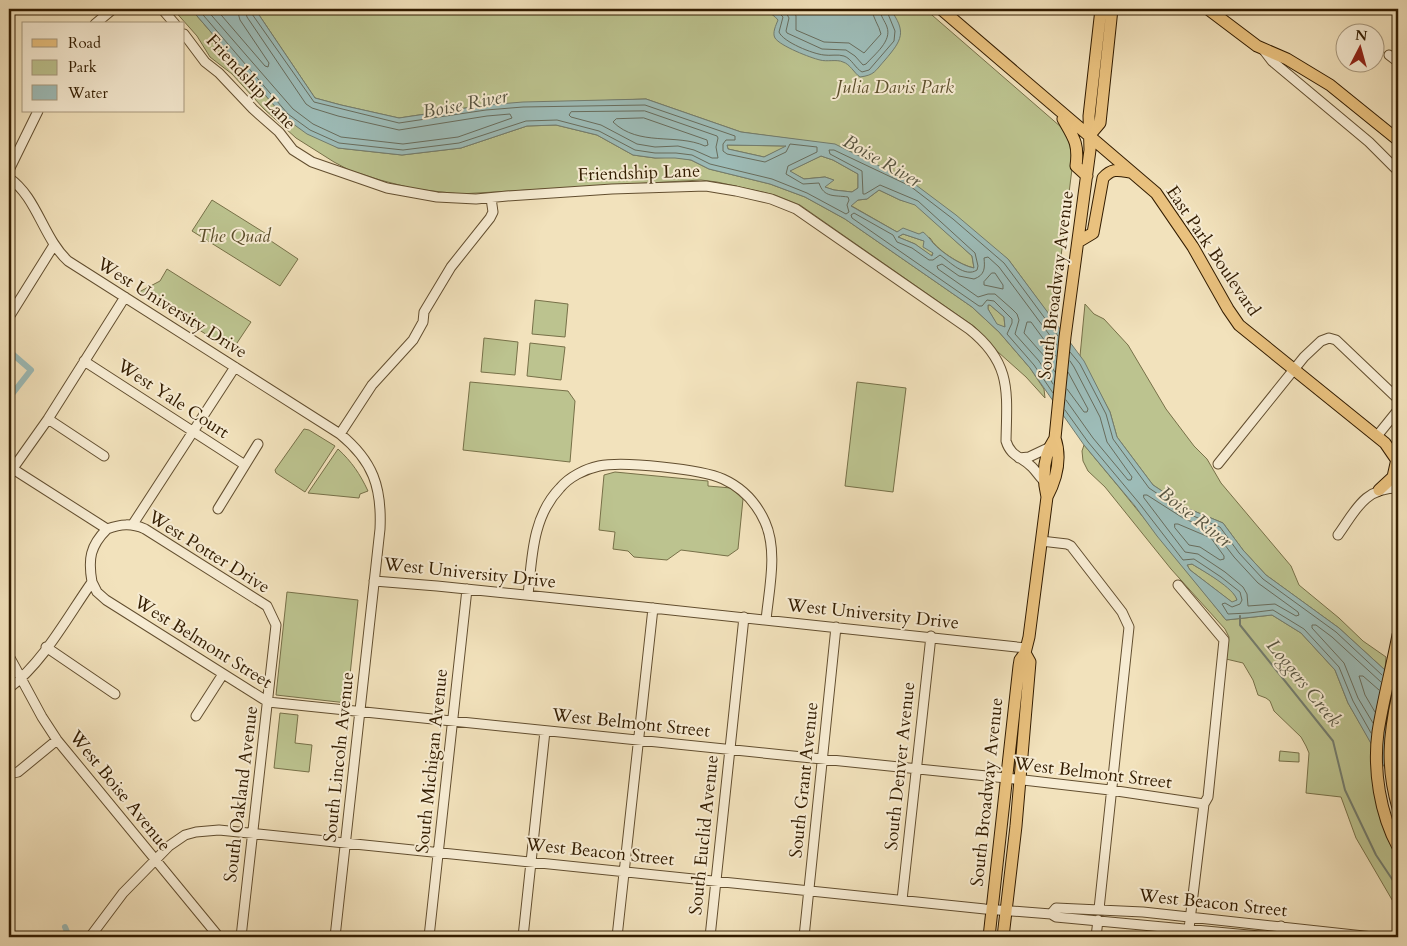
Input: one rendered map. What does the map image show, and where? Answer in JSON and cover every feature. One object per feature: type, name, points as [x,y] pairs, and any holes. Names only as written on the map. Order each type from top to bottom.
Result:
[{"type":"main road","name":"East Park Boulevard","points":[[942,9],[1156,193],[1192,246],[1236,321],[1256,341],[1377,436],[1398,460]]},
{"type":"main road","name":"South Broadway Avenue","points":[[989,937],[1019,666],[1030,637],[1047,498],[1055,482],[1059,450],[1055,438],[1072,284],[1090,150],[1089,116],[1101,9]]},
{"type":"main road","name":"South Broadway Avenue","points":[[1089,136],[1100,124],[1112,9]]},
{"type":"main road","points":[[1208,9],[1262,48],[1287,59],[1330,85],[1398,140]]},
{"type":"main road","points":[[1056,108],[1076,140],[1078,148],[1076,166],[1087,176]]},
{"type":"main road","points":[[1078,242],[1093,233],[1103,178],[1109,172],[1116,170],[1130,172]]},
{"type":"main road","points":[[1377,436],[1398,446]]},
{"type":"main road","name":"South Broadway Avenue","points":[[1047,498],[1043,480],[1048,448],[1055,438]]},
{"type":"main road","points":[[1379,490],[1393,477],[1398,460]]},
{"type":"main road","points":[[1398,635],[1378,732],[1376,752],[1381,798],[1391,833],[1398,847]]},
{"type":"main road","name":"South Broadway Avenue","points":[[1003,937],[1020,780],[1030,662],[1026,651]]},
{"type":"main road","points":[[1398,694],[1390,731],[1389,748],[1393,791],[1398,808]]},
{"type":"street","points":[[97,22],[112,9]]},
{"type":"street","points":[[162,9],[173,22]]},
{"type":"street","name":"Friendship Lane","points":[[185,35],[205,62],[279,132],[293,150],[312,162],[387,188],[409,193],[459,199],[603,190],[690,186],[716,187],[781,202],[796,209],[981,340],[994,356],[1004,376],[1007,395],[1006,441],[1013,454],[1031,466],[1043,480]]},
{"type":"street","points":[[1262,48],[1272,61],[1369,142],[1398,171]]},
{"type":"street","points":[[1389,55],[1398,62]]},
{"type":"street","points":[[9,170],[38,112]]},
{"type":"street","name":"West University Drive","points":[[9,178],[22,190],[54,245],[68,261],[340,434],[361,454],[375,478],[379,493],[380,529],[374,581],[930,636],[1026,651]]},
{"type":"street","points":[[340,434],[372,385],[413,340],[423,322],[424,312],[451,267],[490,218],[493,206],[491,198]]},
{"type":"street","points":[[9,317],[54,245]]},
{"type":"street","points":[[9,688],[21,679],[92,582],[89,567],[93,549],[98,538],[107,529],[11,471],[48,419],[125,297]]},
{"type":"street","points":[[1218,464],[1294,370],[1321,341],[1329,338],[1336,340],[1398,400]]},
{"type":"street","name":"West Yale Court","points":[[84,361],[245,465]]},
{"type":"street","points":[[133,524],[235,367]]},
{"type":"street","points":[[1377,436],[1398,410]]},
{"type":"street","points":[[48,419],[104,456]]},
{"type":"street","points":[[218,509],[258,444]]},
{"type":"street","points":[[1019,458],[1029,457],[1048,448]]},
{"type":"street","points":[[528,595],[533,546],[539,522],[547,504],[560,488],[581,473],[599,466],[617,464],[701,472],[724,480],[748,495],[766,523],[770,540],[771,562],[766,620]]},
{"type":"street","points":[[1338,535],[1370,494],[1379,490],[1398,488]]},
{"type":"street","name":"West Potter Drive","points":[[107,529],[119,524],[133,524],[145,529],[267,606],[276,625]]},
{"type":"street","points":[[1041,541],[1071,546],[1122,612],[1129,627],[1110,790],[1099,909]]},
{"type":"street","name":"South Lincoln Avenue","points":[[335,937],[374,581]]},
{"type":"street","name":"West Belmont Street","points":[[92,582],[97,592],[106,600],[268,702],[1006,778],[1110,790],[1204,804]]},
{"type":"street","points":[[1178,585],[1224,640],[1208,798],[1204,804],[1189,933]]},
{"type":"street","name":"South Michigan Avenue","points":[[429,937],[467,589]]},
{"type":"street","points":[[617,937],[653,608]]},
{"type":"street","name":"South Euclid Avenue","points":[[710,937],[744,618]]},
{"type":"street","name":"South Oakland Avenue","points":[[241,937],[276,625]]},
{"type":"street","name":"South Grant Avenue","points":[[804,937],[836,626]]},
{"type":"street","name":"South Denver Avenue","points":[[902,900],[930,636]]},
{"type":"street","points":[[46,647],[115,694]]},
{"type":"street","name":"West Boise Avenue","points":[[9,656],[57,740],[219,937]]},
{"type":"street","points":[[196,716],[223,674]]},
{"type":"street","points":[[523,937],[545,731]]},
{"type":"street","points":[[9,774],[18,772],[57,740]]},
{"type":"street","name":"West Beacon Street","points":[[90,937],[123,893],[169,846],[185,835],[219,830],[1051,914],[1056,917],[1098,920],[1189,933],[1270,937]]},
{"type":"street","name":"West Beacon Street","points":[[1051,914],[1056,908],[1099,909],[1281,926],[1373,937]]},
{"type":"street","points":[[1096,937],[1098,920]]},
{"type":"street","points":[[1280,937],[1281,926]]},
{"type":"green space","points":[[173,9],[191,9],[285,118],[338,148],[402,155],[461,148],[527,126],[556,125],[597,135],[633,155],[655,158],[675,157],[691,160],[709,169],[770,184],[805,197],[845,219],[972,307],[999,332],[1030,368],[1044,389],[1045,398],[975,327],[800,205],[775,195],[701,180],[460,194],[415,189],[380,180],[349,170],[296,138],[264,109],[232,74],[210,57],[197,36]]},
{"type":"green space","name":"Julia Davis Park","points":[[255,9],[925,9],[1061,127],[1071,141],[1073,161],[1053,320],[1008,259],[835,145],[741,132],[646,99],[485,105],[399,118],[341,105],[315,98]]},
{"type":"green space","points":[[727,145],[788,146],[764,157],[728,149]]},
{"type":"green space","points":[[821,156],[833,160],[858,174],[858,188],[852,192],[834,190],[824,187],[833,180],[825,177],[804,179],[789,171]]},
{"type":"green space","points":[[879,190],[900,200],[915,204],[972,256],[974,268],[962,264],[949,256],[933,243],[930,238],[905,230],[897,232],[850,205],[858,200],[867,199]]},
{"type":"green space","name":"The Quad","points":[[212,200],[268,235],[271,241],[298,259],[280,286],[192,231]]},
{"type":"green space","points":[[903,234],[924,241],[933,253],[931,256],[915,244],[898,237]]},
{"type":"green space","points":[[167,269],[251,322],[233,349],[231,350],[139,292],[160,281]]},
{"type":"green space","points":[[535,300],[568,304],[565,337],[532,334]]},
{"type":"green space","points":[[1085,304],[1094,314],[1104,319],[1128,345],[1166,409],[1194,446],[1207,459],[1221,483],[1291,566],[1299,585],[1339,618],[1363,641],[1386,657],[1385,670],[1339,628],[1266,575],[1243,550],[1223,523],[1189,509],[1153,485],[1117,437],[1110,412],[1080,356]]},
{"type":"green space","points":[[988,305],[1004,317],[1005,328],[997,325],[988,309]]},
{"type":"green space","points":[[484,338],[518,342],[515,375],[481,372]]},
{"type":"green space","points":[[530,343],[565,347],[561,380],[527,376]]},
{"type":"green space","points":[[470,382],[568,391],[575,401],[570,462],[463,450]]},
{"type":"green space","points":[[857,382],[906,388],[893,492],[845,486]]},
{"type":"green space","points":[[304,429],[309,430],[335,446],[305,492],[276,473],[275,470]]},
{"type":"green space","points":[[1084,445],[1226,620],[1272,615],[1301,633],[1335,670],[1348,703],[1373,746],[1382,820],[1398,863],[1398,910],[1356,838],[1341,797],[1306,793],[1309,753],[1301,737],[1274,711],[1270,701],[1258,695],[1253,680],[1243,663],[1226,659],[1229,637],[1225,629],[1171,569],[1105,487],[1088,471],[1083,461],[1082,451]]},
{"type":"green space","points":[[338,449],[355,469],[368,491],[360,494],[359,498],[308,493]]},
{"type":"green space","points":[[615,472],[708,481],[708,486],[731,488],[743,499],[738,549],[728,556],[681,550],[667,560],[634,557],[628,551],[613,549],[615,532],[599,530],[604,475]]},
{"type":"green space","points":[[1192,564],[1224,585],[1235,595],[1237,600],[1233,603],[1190,570],[1187,565]]},
{"type":"green space","points":[[287,592],[358,600],[347,703],[276,695]]},
{"type":"green space","points":[[280,713],[298,715],[295,743],[312,745],[309,772],[274,768]]},
{"type":"green space","points":[[1280,751],[1299,753],[1299,762],[1279,761]]},
{"type":"water","name":"Boise River","points":[[191,9],[255,9],[315,98],[341,105],[399,118],[486,105],[523,102],[646,99],[741,132],[835,144],[912,182],[956,215],[1008,259],[1084,361],[1110,412],[1117,437],[1153,485],[1189,509],[1223,523],[1243,550],[1266,575],[1339,628],[1398,682],[1398,791],[1348,703],[1335,670],[1301,633],[1272,615],[1226,620],[1084,445],[1030,368],[999,332],[972,307],[845,219],[805,197],[770,184],[709,169],[691,160],[633,155],[597,135],[556,125],[527,126],[461,148],[402,155],[338,148],[307,134],[285,118]],"holes":[[[727,145],[786,146],[764,157],[728,149]],[[821,156],[833,160],[858,174],[858,188],[852,192],[834,190],[825,187],[834,180],[825,177],[804,179],[790,171]],[[879,190],[915,205],[972,256],[974,268],[964,265],[947,255],[923,232],[919,234],[903,228],[897,232],[851,206],[858,200],[867,199]],[[903,234],[924,241],[923,247],[933,253],[932,256],[915,244],[898,237]],[[988,305],[1004,317],[1005,327],[997,324],[988,309]],[[1192,564],[1210,575],[1230,590],[1237,600],[1232,602],[1190,570],[1187,565]]]},
{"type":"water","points":[[745,9],[890,9],[899,24],[900,36],[891,53],[877,70],[872,74],[860,77],[843,62],[823,61],[783,45],[774,36],[778,20],[773,15],[760,12],[753,13]]},
{"type":"waterway","points":[[9,351],[31,370],[9,398]]},
{"type":"waterway","name":"Loggers Creek","points":[[1240,616],[1240,625],[1333,741],[1345,790],[1376,855],[1398,888]]},
{"type":"waterway","points":[[65,927],[69,937]]}]
